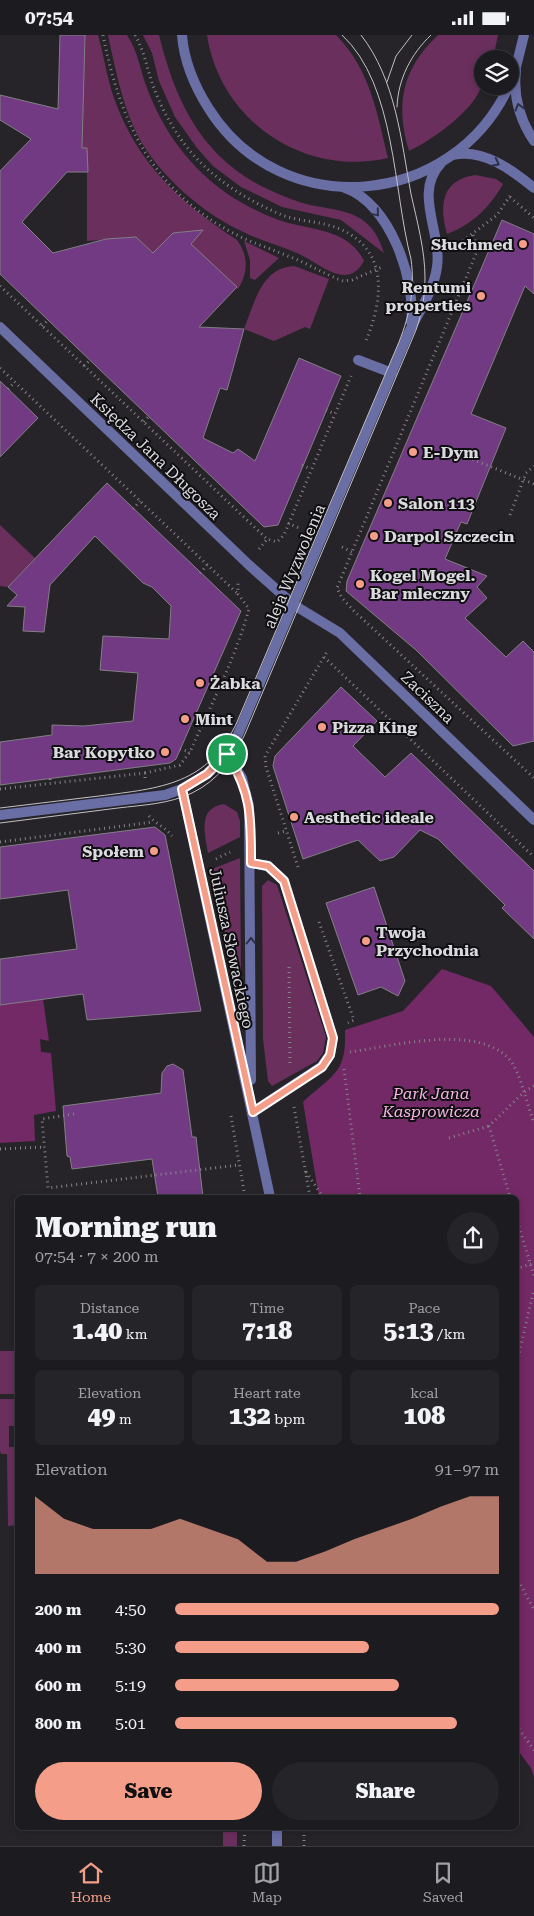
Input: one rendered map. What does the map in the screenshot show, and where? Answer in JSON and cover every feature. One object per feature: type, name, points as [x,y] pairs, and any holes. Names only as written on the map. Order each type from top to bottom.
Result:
[{"type":"street","points":[[519,58],[524,35]]},
{"type":"street","points":[[182,36],[188,66],[198,91],[212,114],[229,135],[249,153],[272,167],[304,180],[337,187],[364,187],[391,183],[416,175],[441,163],[452,156],[482,129],[505,95]]},
{"type":"street","points":[[517,95],[517,104],[524,123],[534,141]]},
{"type":"street","points":[[452,156],[469,154],[487,158],[534,188]]},
{"type":"street","name":"aleja Wyzwolenia","points":[[0,815],[142,798],[182,789],[207,774],[227,754],[236,739],[408,334],[434,280],[437,265],[428,186],[433,171],[441,163]]},
{"type":"street","name":"aleja Wyzwolenia","points":[[337,187],[352,191],[366,202],[386,226],[397,245],[407,273],[412,302],[408,334]]},
{"type":"street","name":"Księdza Jana Długosza","points":[[0,327],[249,565],[294,605]]},
{"type":"street","points":[[358,360],[392,373]]},
{"type":"street","name":"Zaciszna","points":[[294,605],[340,633],[534,820]]},
{"type":"street","name":"Juliusza Słowackiego","points":[[227,754],[242,778],[248,798],[251,863],[250,1067],[253,1112]]},
{"type":"street","name":"Juliusza Słowackiego","points":[[182,789],[270,1195]]},
{"type":"street","points":[[251,863],[268,866],[284,881],[333,1038],[331,1050],[322,1067],[253,1112]]},
{"type":"street","points":[[277,1830],[277,1846]]},
{"type":"path","points":[[104,35],[115,88],[132,128],[152,163],[184,197],[230,232],[343,281],[352,280],[387,266]]},
{"type":"path","points":[[0,286],[267,539],[277,542],[284,535],[358,360],[378,305],[379,285],[376,269],[369,251],[355,236],[332,226],[284,215],[256,203],[228,187],[200,161],[178,135],[168,118],[154,88],[143,51],[135,35]]},
{"type":"path","points":[[448,249],[473,235],[497,215],[515,189]]},
{"type":"path","points":[[510,197],[534,219]]},
{"type":"path","points":[[473,235],[478,249],[337,588],[342,598],[354,611],[534,778]]},
{"type":"path","points":[[42,326],[48,320]]},
{"type":"path","points":[[84,366],[90,360]]},
{"type":"path","points":[[0,368],[238,594],[249,609],[244,629],[232,660],[190,752],[180,765],[145,773],[50,784],[9,786],[0,789]]},
{"type":"path","points":[[8,389],[15,382]]},
{"type":"path","points":[[326,410],[335,414]]},
{"type":"path","points":[[144,422],[149,416]]},
{"type":"path","points":[[454,452],[534,485]]},
{"type":"path","points":[[302,465],[312,469]]},
{"type":"path","points":[[510,515],[526,473],[534,466]]},
{"type":"path","points":[[211,485],[215,480]]},
{"type":"path","points":[[133,509],[140,501]]},
{"type":"path","points":[[288,523],[301,529]]},
{"type":"path","points":[[259,550],[267,539]]},
{"type":"path","points":[[342,547],[352,551]]},
{"type":"path","points":[[200,573],[207,565]]},
{"type":"path","points":[[238,583],[238,594]]},
{"type":"path","points":[[350,615],[354,611]]},
{"type":"path","points":[[296,863],[266,767],[265,756],[328,651]]},
{"type":"path","points":[[324,657],[534,857]]},
{"type":"path","points":[[180,749],[190,752]]},
{"type":"path","points":[[145,773],[146,778]]},
{"type":"path","points":[[50,779],[50,784]]},
{"type":"path","points":[[149,815],[154,822],[165,827],[173,838]]},
{"type":"path","points":[[0,841],[154,822]]},
{"type":"path","points":[[278,833],[286,831]]},
{"type":"path","points":[[210,862],[232,851]]},
{"type":"path","points":[[289,963],[290,1088],[310,1195]]},
{"type":"path","points":[[331,1050],[345,1053],[452,1038],[473,1041],[493,1047],[510,1061],[524,1092],[534,1125]]},
{"type":"path","points":[[345,1053],[343,1064],[360,1195]]},
{"type":"path","points":[[450,1138],[489,1126],[524,1092],[534,1086]]},
{"type":"path","points":[[74,1114],[42,1119],[48,1188],[239,1165]]},
{"type":"path","points":[[489,1126],[509,1195]]},
{"type":"path","points":[[0,1149],[44,1147]]},
{"type":"path","points":[[305,1169],[322,1195]]},
{"type":"path","points":[[519,1226],[532,1264],[534,1276]]},
{"type":"path","points":[[519,1268],[532,1264]]},
{"type":"path","points":[[519,1354],[534,1289]]},
{"type":"path","points":[[519,1582],[534,1610]]},
{"type":"path","points":[[519,1729],[534,1750]]},
{"type":"path","points":[[244,1830],[244,1846]]},
{"type":"path","points":[[304,1830],[304,1846]]},
{"type":"shaded area","points":[[85,35],[98,35],[114,98],[135,143],[148,162],[179,196],[216,226],[237,240],[241,246],[246,265],[244,277],[238,289],[189,245],[202,231],[173,233],[153,253],[136,237],[87,241],[87,148],[82,148]]},
{"type":"shaded area","points":[[108,35],[127,35],[134,47],[147,88],[161,119],[179,147],[202,173],[229,195],[258,211],[288,223],[338,236],[348,242],[357,250],[364,261],[357,270],[350,274],[341,275],[297,253],[237,229],[210,213],[172,181],[151,156],[135,130],[121,91]]},
{"type":"shaded area","points":[[143,35],[159,35],[174,84],[184,107],[211,147],[229,165],[250,179],[283,196],[305,204],[346,212],[356,216],[372,229],[379,239],[384,253],[341,220],[282,207],[241,187],[213,166],[197,148],[175,117],[159,81],[152,53]]},
{"type":"shaded area","points":[[207,35],[336,35],[357,62],[371,92],[388,158],[357,162],[326,159],[297,150],[271,136],[248,117],[229,93],[215,66]]},
{"type":"shaded area","points":[[438,35],[498,35],[495,50],[474,50],[474,95],[478,95],[472,103],[441,132],[409,151],[403,118],[405,88],[409,74],[426,48]]},
{"type":"shaded area","points":[[475,175],[496,179],[503,184],[486,208],[465,225],[447,234],[443,214],[445,196],[455,182]]},
{"type":"shaded area","points":[[244,241],[279,258],[255,280],[250,278],[250,260]]},
{"type":"shaded area","points":[[294,266],[329,279],[310,329],[305,327],[274,341],[244,329],[256,298],[267,280],[283,268]]},
{"type":"shaded area","points":[[0,525],[35,558],[8,587],[0,586]]},
{"type":"shaded area","points":[[224,804],[237,812],[240,821],[240,837],[208,853],[205,830],[206,816],[215,806]]},
{"type":"shaded area","points":[[240,858],[241,974],[237,979],[234,976],[212,869]]},
{"type":"shaded area","points":[[268,880],[277,885],[326,1037],[323,1053],[317,1061],[272,1086],[268,1081],[263,1039],[262,886]]},
{"type":"shaded area","points":[[0,1351],[15,1351],[15,1394],[0,1394]]},
{"type":"shaded area","points":[[0,1399],[15,1399],[15,1426],[9,1426],[9,1447],[15,1447],[15,1525],[8,1526],[7,1454],[1,1454]]},
{"type":"shaded area","points":[[223,1832],[237,1832],[237,1846],[223,1846]]},
{"type":"green space","name":"Park Jana Kasprowicza","points":[[442,969],[491,986],[534,1037],[534,1777],[531,1768],[519,1752],[519,1195],[319,1195],[303,1102],[336,1072],[343,1056],[345,1030],[403,1011]]},
{"type":"green space","points":[[43,999],[49,1041],[40,1039],[41,1052],[51,1053],[56,1111],[34,1115],[35,1141],[0,1143],[0,1005]]},
{"type":"building","points":[[60,35],[85,35],[82,148],[87,148],[88,172],[67,172],[22,222],[53,253],[106,239],[136,237],[153,253],[173,233],[203,230],[191,244],[237,287],[199,327],[244,329],[227,390],[220,388],[203,438],[233,453],[238,449],[255,461],[299,358],[341,376],[278,525],[264,527],[0,274],[0,171],[31,139],[0,120],[0,95],[58,109]]},
{"type":"building","points":[[502,220],[534,234],[534,294],[525,286],[471,414],[506,428],[467,524],[461,522],[445,559],[487,576],[477,587],[487,598],[465,618],[506,657],[523,641],[534,652],[534,741],[513,746],[416,650],[346,591],[347,581]]},
{"type":"building","points":[[0,381],[38,418],[0,457]]},
{"type":"building","points":[[107,483],[241,611],[176,759],[170,763],[0,785],[0,742],[52,735],[52,725],[84,726],[133,721],[138,673],[100,670],[103,636],[169,639],[171,606],[152,587],[143,583],[95,536],[50,585],[44,632],[23,631],[25,607],[7,606],[17,595],[8,587]]},
{"type":"building","points":[[341,687],[377,721],[353,746],[385,777],[411,753],[534,871],[534,939],[502,908],[505,905],[438,839],[420,830],[394,857],[380,861],[358,840],[303,859],[273,766],[275,756]]},
{"type":"building","points":[[155,827],[165,835],[201,1011],[87,1020],[83,994],[0,1005],[0,959],[77,949],[68,890],[0,899],[0,847]]},
{"type":"building","name":"Twoja Przychodnia","points":[[374,887],[405,981],[398,996],[381,987],[358,995],[326,903]]},
{"type":"building","points":[[173,1064],[183,1070],[192,1137],[196,1137],[203,1195],[158,1195],[152,1159],[72,1169],[70,1157],[67,1156],[63,1106],[161,1093],[162,1073],[167,1066]]},
{"type":"tram line","points":[[0,808],[143,790],[180,780],[197,771],[212,759],[225,743],[237,722],[399,342],[411,301],[411,259],[383,110],[373,82],[360,56],[342,35]]},
{"type":"tram line","points":[[0,823],[156,803],[183,797],[201,788],[217,776],[236,752],[245,734],[416,330],[423,304],[425,267],[400,132],[390,91],[382,71],[361,35]]},
{"type":"tram line","points":[[387,82],[396,56],[412,35]]},
{"type":"tram line","points":[[397,107],[400,87],[407,68],[417,50],[431,35]]},
{"type":"place","name":"Słuchmed","points":[[523,244]]},
{"type":"place","name":"Rentumi properties","points":[[481,296]]},
{"type":"place","name":"E-Dym","points":[[413,452]]},
{"type":"place","name":"Salon 113","points":[[388,503]]},
{"type":"place","name":"Darpol Szczecin","points":[[374,536]]},
{"type":"place","name":"Kogel Mogel. Bar mleczny","points":[[360,584]]},
{"type":"place","name":"Żabka","points":[[200,683]]},
{"type":"place","name":"Mint","points":[[185,719]]},
{"type":"place","name":"Pizza King","points":[[322,727]]},
{"type":"place","name":"Bar Kopytko","points":[[165,752]]},
{"type":"place","name":"Aesthetic ideale","points":[[294,817]]},
{"type":"place","name":"Społem","points":[[154,851]]},
{"type":"place","name":"Twoja Przychodnia","points":[[366,941]]},
{"type":"route","points":[[227,754],[242,778],[250,806],[251,863],[268,866],[276,871],[284,881],[333,1038],[330,1055],[322,1067],[253,1112],[182,789],[207,774],[227,754]]}]
